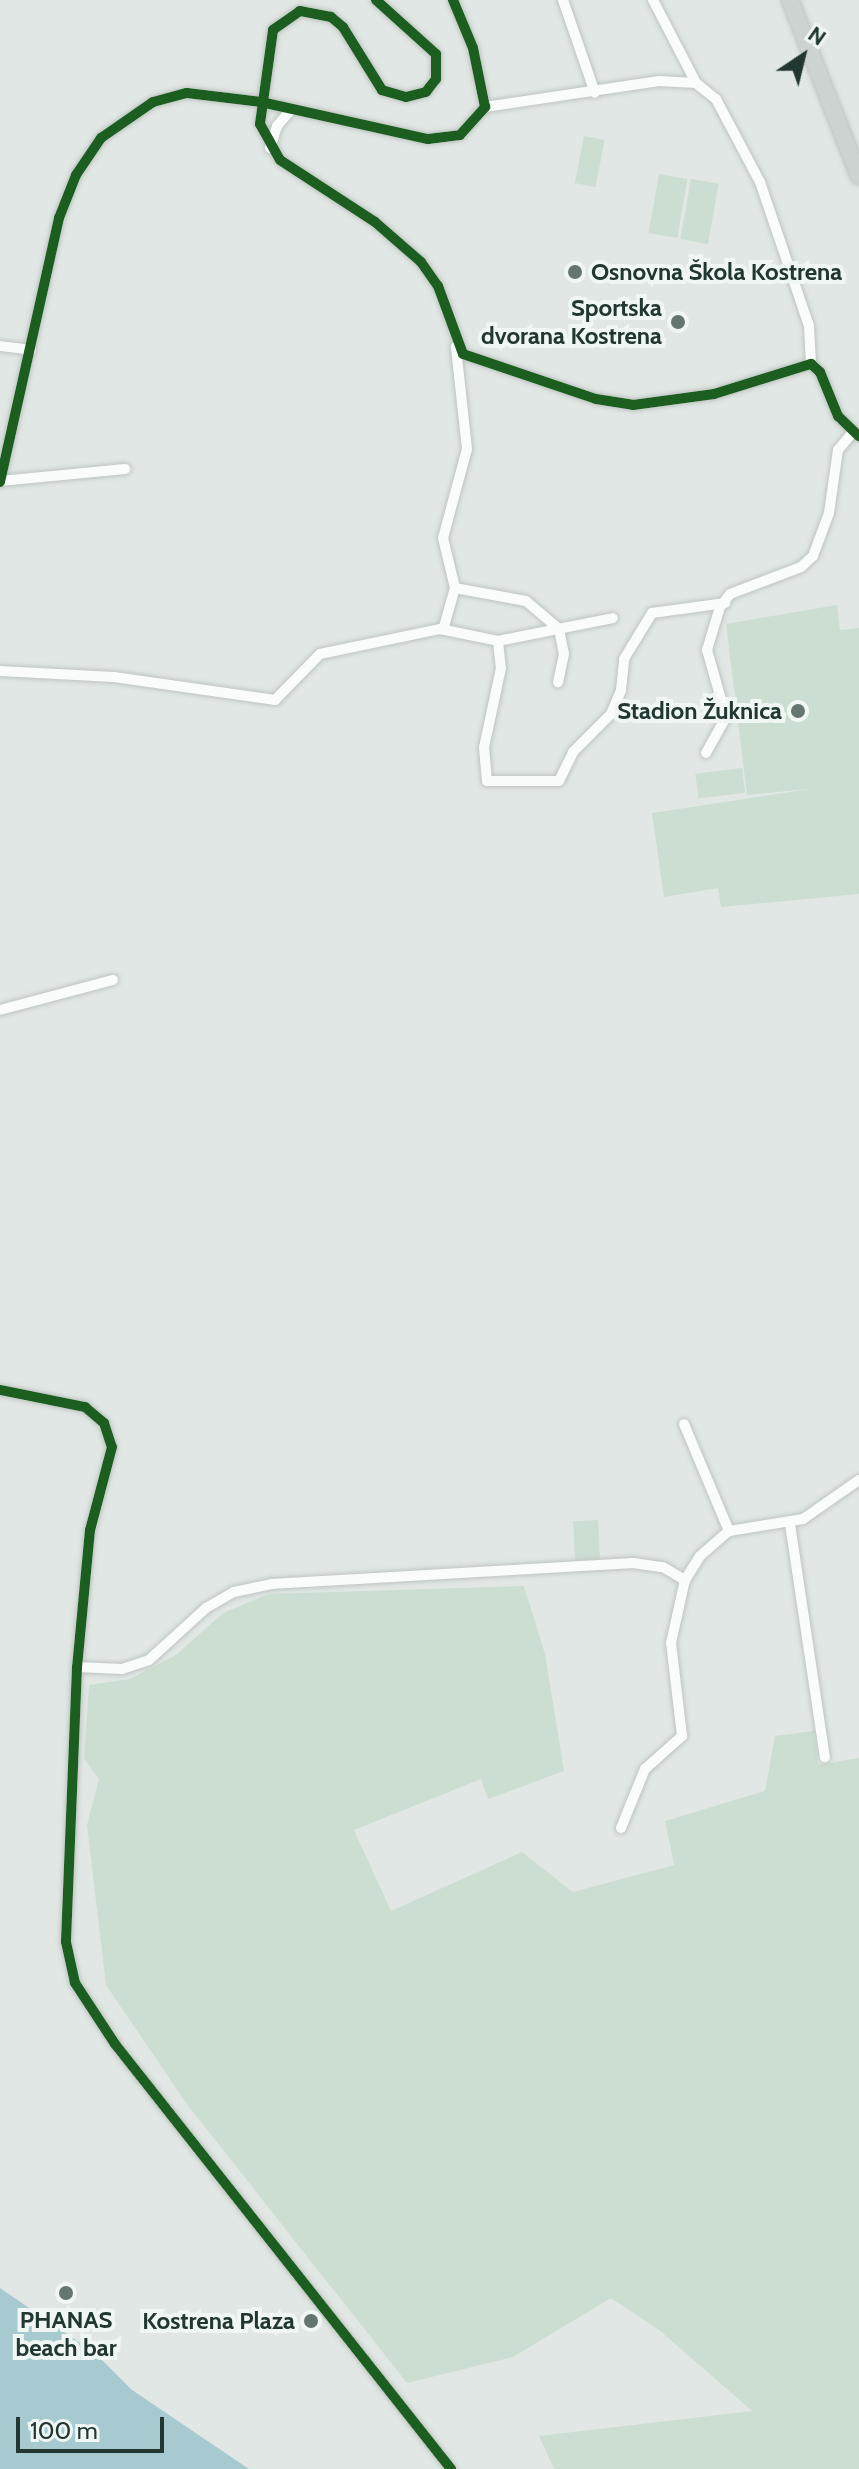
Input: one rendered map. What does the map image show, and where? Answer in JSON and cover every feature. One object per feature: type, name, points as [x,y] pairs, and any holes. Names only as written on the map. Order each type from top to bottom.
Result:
[{"type":"main road","points":[[790,0],[859,176]]},
{"type":"street","points":[[376,0],[436,54],[436,79],[426,92],[406,97],[382,90],[343,27],[331,17],[300,11],[273,30],[260,124],[270,148],[292,171],[375,222],[411,252],[438,286],[456,345],[467,449],[443,538],[455,588],[443,630]]},
{"type":"street","points":[[453,0],[473,48],[485,107]]},
{"type":"street","points":[[563,0],[595,93]]},
{"type":"street","points":[[653,0],[696,83],[716,99],[760,182],[809,326],[811,364],[856,434],[838,450],[829,513],[813,556],[801,567],[730,594],[725,603],[707,650],[726,717],[706,753]]},
{"type":"street","points":[[125,469],[61,479],[0,481],[59,218],[76,175],[101,138],[153,102],[187,93],[261,102],[441,140],[460,135],[485,107],[595,93],[659,81],[696,83]]},
{"type":"street","points":[[270,148],[277,126],[292,109]]},
{"type":"street","points":[[456,345],[463,354],[596,399],[633,405],[714,394],[811,364]]},
{"type":"street","points":[[0,346],[31,350]]},
{"type":"street","points":[[455,588],[526,601],[559,629],[564,654],[558,682]]},
{"type":"street","points":[[498,641],[501,668],[484,747],[487,781],[559,781],[573,752],[611,714],[621,690],[624,659],[652,613],[725,603]]},
{"type":"street","points":[[0,671],[123,678],[275,700],[320,654],[443,630],[498,641],[613,618]]},
{"type":"street","points":[[0,1010],[113,980]]},
{"type":"street","points":[[0,1390],[85,1407],[104,1423],[111,1439],[111,1465],[89,1539],[77,1667],[66,1942],[75,1983],[115,2044],[451,2469]]},
{"type":"street","points":[[684,1424],[729,1531]]},
{"type":"street","points":[[621,1828],[645,1769],[682,1736],[671,1643],[685,1580],[700,1556],[729,1531],[790,1524],[830,1505],[859,1480]]},
{"type":"street","points":[[790,1524],[825,1757]]},
{"type":"street","points":[[77,1667],[122,1669],[149,1660],[206,1608],[234,1592],[271,1584],[633,1563],[663,1567],[685,1580]]},
{"type":"green space","points":[[584,136],[605,140],[595,187],[575,183]]},
{"type":"green space","points":[[659,174],[688,179],[677,238],[649,233]]},
{"type":"green space","points":[[691,179],[719,184],[708,244],[680,239]]},
{"type":"green space","points":[[837,605],[840,630],[859,628],[859,894],[721,907],[718,888],[664,897],[652,813],[810,789],[747,795],[726,624]]},
{"type":"green space","points":[[742,768],[745,793],[698,799],[695,774]]},
{"type":"green space","points":[[598,1520],[600,1559],[575,1560],[573,1521]]},
{"type":"green space","points":[[524,1586],[545,1654],[564,1771],[488,1799],[481,1779],[354,1830],[391,1911],[522,1852],[573,1892],[674,1865],[665,1821],[765,1791],[775,1736],[814,1731],[818,1765],[859,1758],[859,2469],[554,2469],[539,2436],[752,2411],[659,2330],[611,2298],[513,2357],[407,2383],[186,2103],[106,1985],[87,1825],[99,1779],[84,1759],[89,1685],[130,1679],[176,1655],[223,1613],[269,1594]]},
{"type":"water","points":[[0,2288],[96,2354],[132,2390],[249,2469],[0,2469]]},
{"type":"cycle path","points":[[376,0],[436,54],[436,79],[426,92],[406,97],[382,90],[343,27],[331,17],[300,11],[273,30],[260,124],[280,160],[375,222],[421,262],[438,286],[463,354],[596,399],[633,405],[714,394],[811,364],[820,372],[838,416],[859,436]]},
{"type":"cycle path","points":[[0,482],[59,218],[76,175],[101,138],[153,102],[187,93],[261,102],[428,139],[460,135],[485,107],[473,48],[453,0]]},
{"type":"cycle path","points":[[0,1390],[85,1407],[104,1423],[112,1447],[90,1530],[77,1667],[66,1942],[75,1983],[115,2044],[451,2469]]},
{"type":"place","name":"Osnovna Škola Kostrena","points":[[575,272]]},
{"type":"place","name":"Sportska dvorana Kostrena","points":[[678,322]]},
{"type":"place","name":"Stadion Žuknica","points":[[798,711]]},
{"type":"place","name":"PHANAS beach bar","points":[[66,2293]]},
{"type":"place","name":"Kostrena Plaza","points":[[311,2321]]}]
